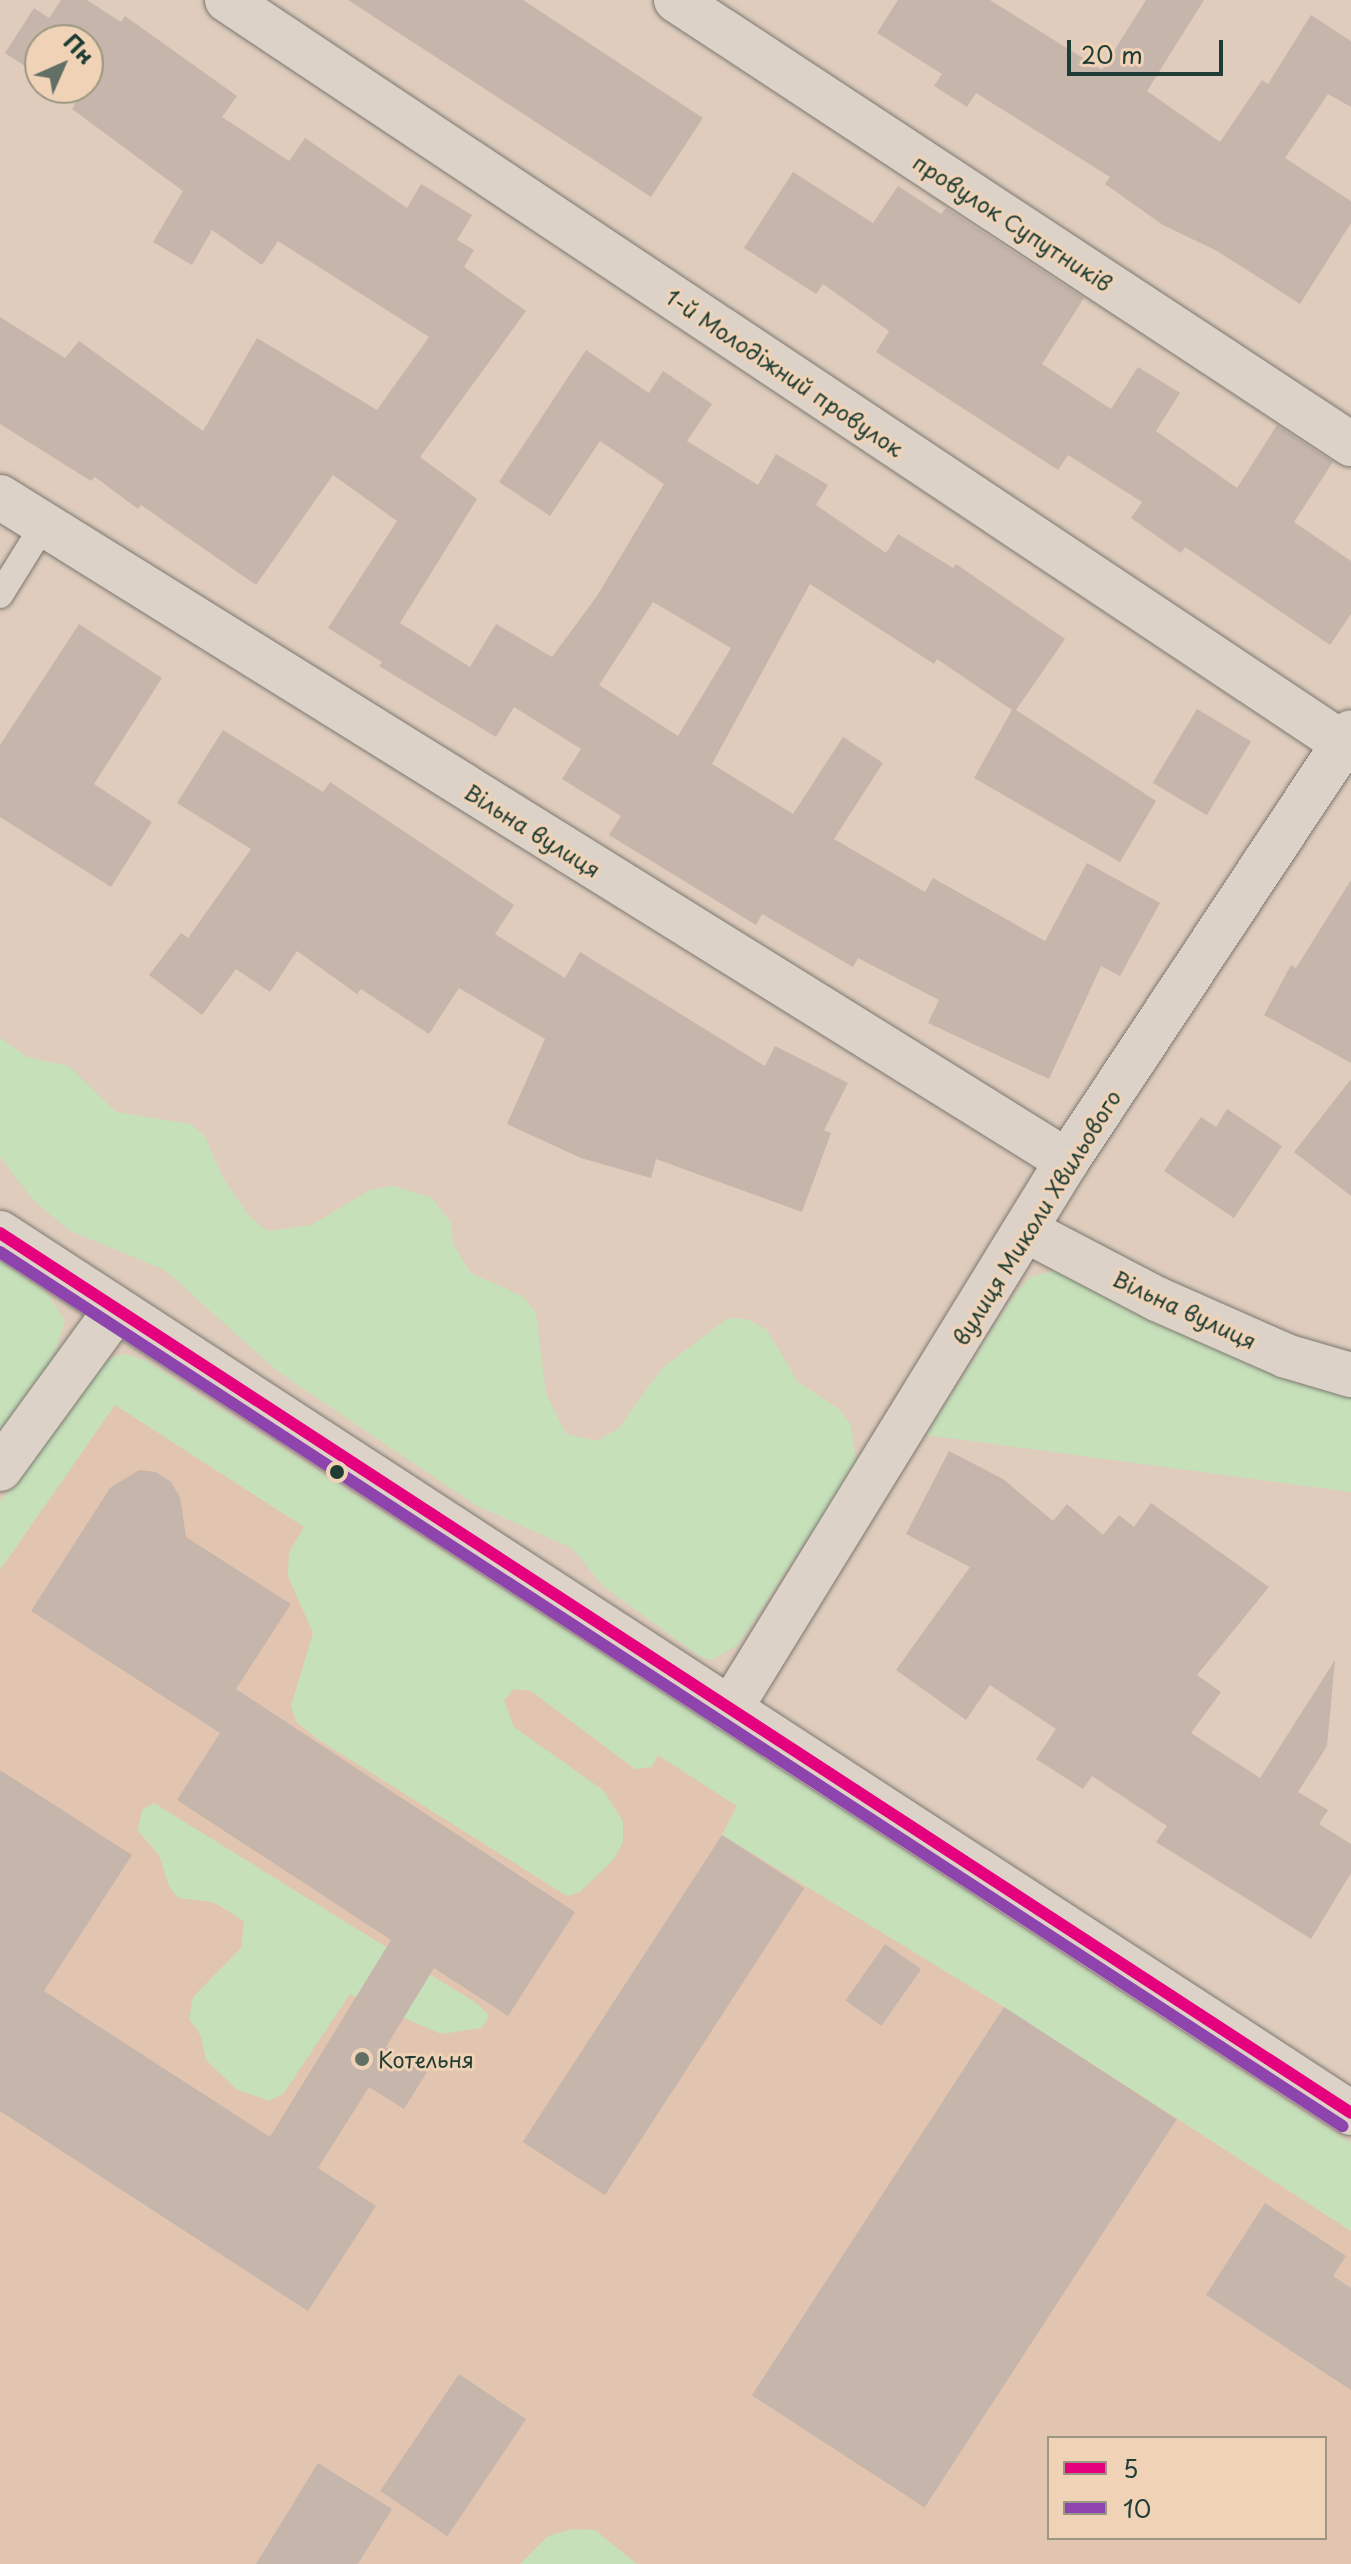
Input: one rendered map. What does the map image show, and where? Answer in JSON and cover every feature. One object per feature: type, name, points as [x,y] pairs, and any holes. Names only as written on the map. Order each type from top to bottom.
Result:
[{"type":"street","name":"1-й Молодіжний провулок","points":[[227,0],[1347,738]]},
{"type":"street","name":"провулок Супутників","points":[[676,0],[1351,444]]},
{"type":"street","name":"Вільна вулиця","points":[[0,497],[1067,1161]]},
{"type":"street","name":"вулиця Миколи Хвильового","points":[[730,1709],[1067,1161],[1347,738]]},
{"type":"street","name":"Вільна вулиця","points":[[1025,1230],[1172,1306],[1286,1356],[1351,1375]]},
{"type":"street","points":[[0,1233],[1351,2113]]},
{"type":"street","points":[[0,1469],[116,1310]]},
{"type":"lane","points":[[0,595],[43,526]]},
{"type":"shaded area","points":[[115,1405],[737,1806],[723,1835],[1004,2007],[1351,2231],[1351,2564],[0,2564],[0,1570]]},
{"type":"green space","points":[[0,1038],[27,1057],[69,1066],[116,1112],[191,1124],[204,1135],[223,1178],[250,1217],[267,1231],[311,1225],[370,1190],[394,1186],[432,1198],[451,1223],[453,1244],[471,1273],[522,1296],[536,1313],[546,1394],[566,1434],[597,1441],[619,1428],[662,1368],[728,1318],[747,1319],[767,1330],[798,1382],[839,1409],[851,1425],[856,1464],[738,1645],[711,1660],[699,1656],[603,1586],[572,1548],[477,1506],[277,1371],[165,1270],[70,1231],[35,1202],[0,1157]]},
{"type":"green space","points":[[0,1261],[45,1291],[65,1320],[53,1359],[0,1431]]},
{"type":"green space","points":[[1057,1270],[1351,1389],[1351,1492],[926,1435],[1016,1292],[1031,1277]]},
{"type":"green space","points":[[124,1354],[145,1360],[715,1726],[1351,2143],[1351,2231],[1004,2007],[722,1835],[737,1806],[658,1755],[652,1767],[635,1769],[531,1691],[514,1689],[504,1700],[514,1727],[603,1790],[623,1821],[623,1842],[614,1859],[580,1892],[567,1896],[319,1740],[296,1722],[291,1706],[313,1633],[288,1576],[289,1552],[304,1527],[115,1405],[0,1570],[0,1502],[91,1375],[111,1357]]},
{"type":"green space","points":[[154,1803],[476,2003],[488,2014],[487,2020],[481,2028],[441,2034],[350,1994],[284,2093],[269,2101],[236,2089],[206,2060],[201,2036],[189,2019],[193,1997],[241,1948],[244,1921],[213,1902],[178,1898],[169,1886],[159,1855],[138,1831],[142,1810]]},
{"type":"green space","points":[[573,2529],[595,2530],[637,2564],[520,2564],[548,2536]]},
{"type":"building","points":[[61,0],[87,0],[121,22],[125,16],[237,96],[222,117],[289,161],[305,138],[407,208],[421,184],[472,215],[457,240],[474,250],[464,267],[526,311],[420,457],[477,499],[400,623],[470,667],[496,624],[552,657],[597,596],[664,484],[600,441],[550,516],[499,482],[586,350],[649,393],[663,371],[712,404],[687,441],[758,485],[776,454],[828,485],[816,505],[886,553],[898,534],[953,568],[956,564],[1065,639],[1016,710],[1156,801],[1120,862],[974,778],[1012,710],[937,659],[934,664],[810,584],[712,764],[793,814],[843,737],[883,763],[834,839],[925,892],[933,878],[1045,941],[1087,863],[1160,903],[1120,976],[1101,966],[1049,1079],[928,1023],[939,1000],[858,958],[853,967],[762,914],[756,925],[609,835],[621,816],[562,779],[581,749],[514,707],[496,737],[379,666],[382,662],[328,628],[397,521],[333,475],[256,585],[141,505],[138,509],[95,477],[91,481],[0,424],[0,317],[65,358],[79,341],[203,431],[257,338],[377,410],[429,337],[278,241],[262,265],[212,230],[192,265],[153,242],[183,191],[72,109],[75,104],[104,104],[104,24],[24,24],[24,65],[5,53],[34,8],[49,18]],"holes":[[[653,602],[731,648],[678,736],[599,685]]]},
{"type":"building","points":[[348,0],[523,0],[703,118],[651,197]]},
{"type":"building","points":[[898,0],[990,0],[1102,70],[1146,0],[1204,0],[1147,91],[1220,142],[1262,80],[1268,84],[1311,15],[1351,41],[1351,107],[1328,94],[1285,158],[1351,201],[1351,223],[1300,304],[1217,251],[1163,225],[1105,184],[1110,177],[976,93],[967,107],[934,86],[942,74],[877,33]]},
{"type":"building","points":[[793,172],[873,223],[898,186],[941,214],[946,208],[1084,298],[1042,364],[1111,409],[1138,367],[1180,393],[1156,431],[1237,488],[1277,425],[1333,462],[1294,522],[1351,561],[1351,614],[1330,645],[1185,547],[1181,553],[1131,518],[1142,502],[1068,455],[1058,470],[876,352],[889,331],[823,284],[816,294],[744,248]]},
{"type":"building","points":[[79,624],[162,678],[94,784],[152,822],[111,887],[0,817],[0,745]]},
{"type":"building","points":[[1197,709],[1251,741],[1207,815],[1153,783]]},
{"type":"building","points":[[223,730],[323,792],[330,782],[514,905],[495,934],[565,978],[580,952],[765,1066],[775,1046],[848,1083],[824,1130],[831,1133],[802,1212],[656,1159],[651,1178],[581,1158],[507,1124],[545,1039],[459,988],[429,1034],[361,989],[357,994],[297,951],[270,992],[236,969],[202,1015],[149,975],[181,933],[188,938],[251,849],[177,803]]},
{"type":"building","points":[[1351,880],[1351,1063],[1264,1015],[1291,965],[1296,968]]},
{"type":"building","points":[[1351,1079],[1351,1196],[1294,1152]]},
{"type":"building","points":[[1227,1109],[1282,1146],[1234,1218],[1164,1171],[1201,1117],[1216,1127]]},
{"type":"building","points":[[949,1451],[1003,1479],[1053,1521],[1067,1504],[1103,1535],[1119,1515],[1134,1527],[1151,1503],[1269,1587],[1197,1675],[1221,1692],[1191,1733],[1260,1778],[1335,1660],[1327,1746],[1298,1792],[1328,1810],[1319,1824],[1351,1844],[1351,1873],[1311,1939],[1156,1842],[1167,1826],[1092,1776],[1083,1789],[1036,1759],[1056,1729],[990,1685],[966,1720],[896,1670],[970,1567],[906,1534]]},
{"type":"building","points":[[139,1470],[156,1472],[171,1482],[180,1497],[186,1537],[291,1604],[236,1689],[575,1912],[508,2016],[434,1968],[386,2047],[427,2072],[404,2109],[369,2087],[318,2168],[376,2206],[308,2311],[0,2111],[0,1770],[132,1855],[44,1991],[270,2137],[391,1940],[177,1800],[220,1733],[31,1611],[110,1488]]},
{"type":"building","points":[[722,1835],[804,1888],[605,2195],[523,2142]]},
{"type":"building","points":[[885,1944],[921,1969],[881,2026],[845,2001]]},
{"type":"building","points":[[1004,2007],[1177,2119],[925,2508],[752,2395]]},
{"type":"building","points":[[1265,2203],[1346,2256],[1333,2276],[1351,2288],[1351,2390],[1206,2295]]},
{"type":"building","points":[[459,2374],[526,2419],[447,2536],[380,2491]]},
{"type":"building","points":[[318,2463],[392,2509],[358,2564],[256,2564]]},
{"type":"transit line","name":"5","points":[[0,1233],[1351,2113]]},
{"type":"transit line","name":"10","points":[[0,1252],[1342,2126]]},
{"type":"place","name":"Котельня","points":[[362,2059]]}]
